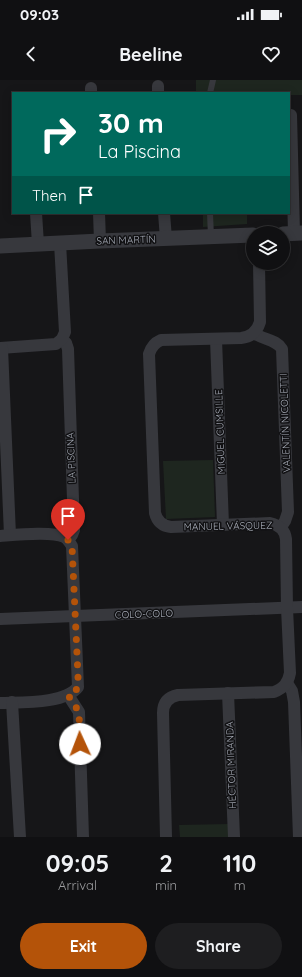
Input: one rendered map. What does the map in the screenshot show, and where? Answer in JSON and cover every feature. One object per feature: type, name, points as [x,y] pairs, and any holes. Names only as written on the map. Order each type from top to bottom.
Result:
[{"type":"street","points":[[291,115],[293,234]]},
{"type":"street","points":[[36,214],[38,244]]},
{"type":"street","points":[[98,214],[100,241]]},
{"type":"street","points":[[164,214],[166,239]]},
{"type":"street","name":"SAN MARTÍN","points":[[0,246],[246,235]]},
{"type":"street","name":"LA PISCINA","points":[[60,243],[65,332],[62,339],[66,343],[68,349],[74,530],[68,540]]},
{"type":"street","points":[[254,333],[260,322],[259,270]]},
{"type":"street","name":"MANUEL VÁSQUEZ","points":[[254,333],[246,338],[161,340],[152,346],[149,354],[155,513],[157,520],[163,525],[171,527],[270,523],[281,528],[286,539],[290,673],[287,683]]},
{"type":"street","name":"VALENTÍN NICOLETTI","points":[[254,333],[261,338],[276,342],[282,349],[288,512],[281,528]]},
{"type":"street","points":[[20,837],[6,703],[62,698],[75,691],[78,687],[72,546],[68,540],[62,536],[51,534],[5,535],[1,348],[56,344],[62,339]]},
{"type":"street","name":"MIGUEL CUMSILLE","points":[[216,339],[223,525]]},
{"type":"street","name":"COLO-COLO","points":[[0,619],[302,607]]},
{"type":"street","points":[[166,837],[164,705],[170,698],[178,695],[274,692],[280,690],[287,683],[292,692],[298,698],[299,837]]},
{"type":"street","name":"HÉCTOR MIRANDA","points":[[228,693],[234,837]]},
{"type":"street","points":[[68,695],[79,712],[83,837]]},
{"type":"lane","points":[[210,92],[212,80]]},
{"type":"lane","points":[[210,214],[211,237]]},
{"type":"shaded area","points":[[196,80],[302,80],[302,95],[290,95],[290,92],[196,92]]},
{"type":"shaded area","points":[[203,214],[247,214],[247,224],[203,227]]},
{"type":"shaded area","points":[[213,460],[215,517],[166,519],[163,461]]},
{"type":"shaded area","points":[[229,824],[229,837],[180,837],[179,825]]},
{"type":"route","points":[[68,540],[72,546],[78,687],[75,691],[68,695],[79,712],[80,744]]}]
